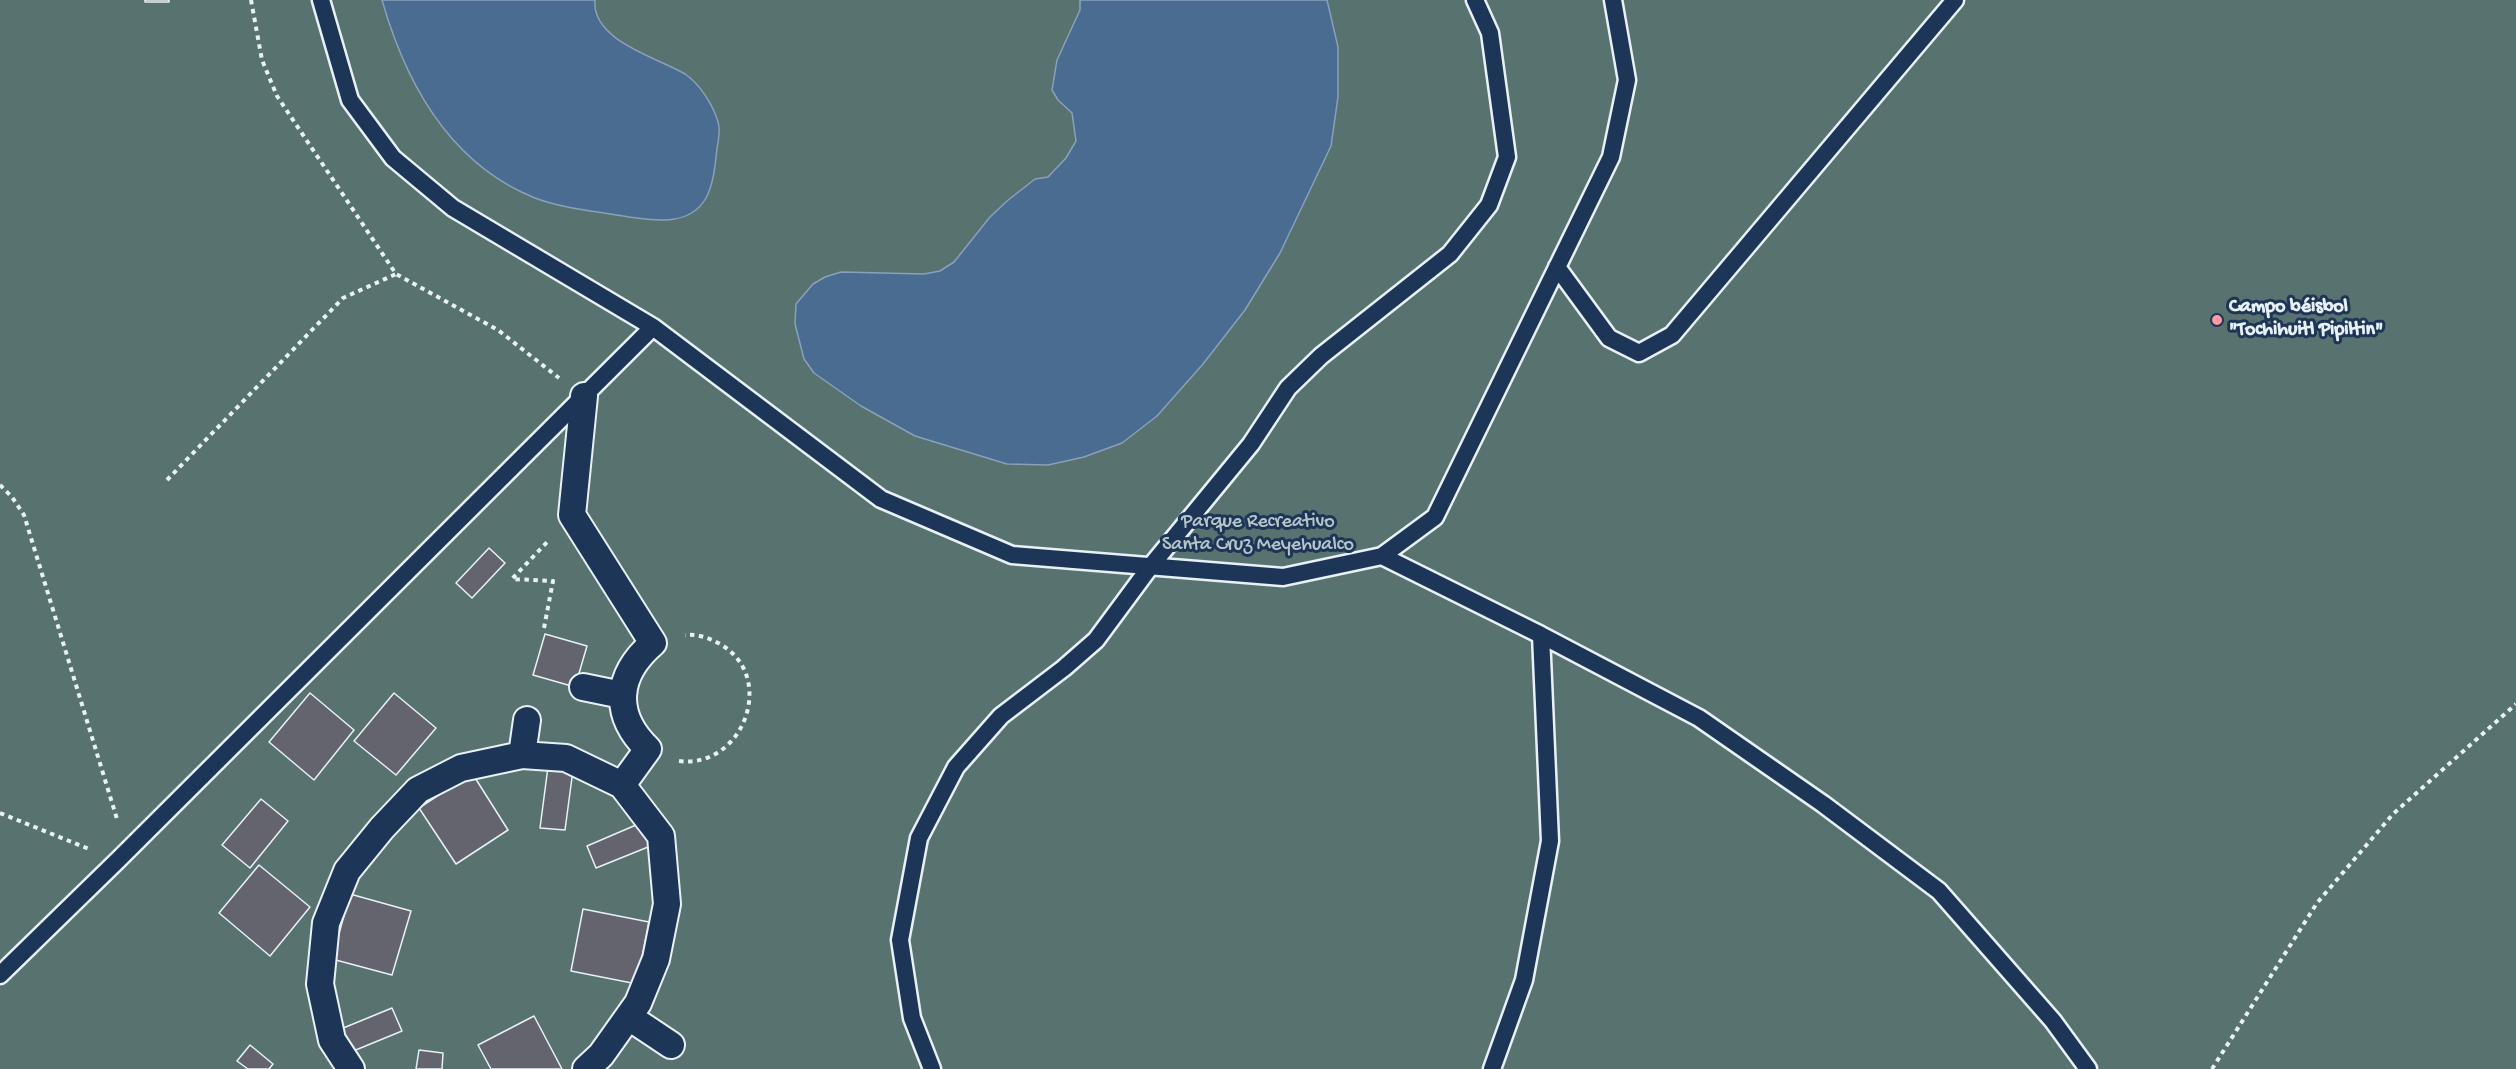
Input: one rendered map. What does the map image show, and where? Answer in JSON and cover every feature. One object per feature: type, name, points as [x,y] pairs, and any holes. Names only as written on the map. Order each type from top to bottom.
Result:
[{"type":"street","points":[[584,396],[572,515],[652,643],[633,664],[622,695],[628,726],[648,749],[622,785]]},
{"type":"street","points":[[583,687],[622,695]]},
{"type":"street","points":[[522,756],[528,720]]},
{"type":"street","points":[[351,1069],[332,1040],[320,984],[326,923],[347,871],[382,828],[418,790],[461,768],[522,756],[566,758],[622,785],[662,836],[667,904],[656,959],[638,1003],[602,1055],[586,1069]]},
{"type":"street","points":[[629,1017],[670,1046]]},
{"type":"lane","points":[[321,0],[350,100],[393,158],[453,208],[653,327],[882,499],[1012,555],[1283,577],[1382,556],[1435,517],[1611,157],[1627,80],[1613,0]]},
{"type":"lane","points":[[932,1069],[912,1018],[900,940],[919,838],[956,767],[1001,716],[1064,668],[1096,639],[1150,567],[1251,444],[1288,388],[1321,356],[1450,254],[1490,205],[1507,157],[1490,33],[1475,0]]},
{"type":"lane","points":[[1557,267],[1609,339],[1639,353],[1672,335],[1955,0]]},
{"type":"lane","points":[[0,975],[653,327]]},
{"type":"lane","points":[[1382,556],[1541,635],[1699,718],[1823,804],[1939,891],[2053,1021],[2088,1069]]},
{"type":"lane","points":[[1492,1069],[1524,981],[1550,841],[1541,635]]},
{"type":"path","points":[[251,0],[261,60],[277,96],[396,274],[498,330],[584,396]]},
{"type":"path","points":[[167,480],[343,298],[396,274]]},
{"type":"path","points":[[0,486],[12,497],[24,515],[122,856]]},
{"type":"path","points":[[544,628],[553,581],[512,579],[572,515]]},
{"type":"path","points":[[648,749],[667,759],[688,762],[708,758],[725,748],[739,734],[747,716],[750,697],[747,678],[739,660],[725,647],[708,637],[689,634],[670,636],[652,643]]},
{"type":"path","points":[[2212,1069],[2317,903],[2393,814],[2516,704]]},
{"type":"path","points":[[0,813],[122,856]]},
{"type":"green space","name":"Parque Recreativo Santa Cruz Meyehualco","points":[[0,0],[2516,0],[2516,1069],[0,1069]]},
{"type":"water","points":[[382,0],[595,0],[597,14],[604,27],[629,46],[685,74],[701,89],[713,109],[719,132],[714,174],[706,198],[699,207],[682,217],[672,220],[650,220],[558,205],[535,198],[505,183],[479,165],[456,143],[436,118],[404,62]]},
{"type":"water","points":[[1080,0],[1327,0],[1338,47],[1338,97],[1331,146],[1280,253],[1245,310],[1203,364],[1157,416],[1122,443],[1084,457],[1048,465],[1007,464],[915,436],[861,406],[814,373],[804,359],[795,324],[796,304],[813,284],[841,272],[924,274],[940,271],[954,262],[990,217],[1007,201],[1035,179],[1048,177],[1066,158],[1076,141],[1072,113],[1058,100],[1052,90],[1057,60],[1080,10]]},
{"type":"building","points":[[145,0],[169,0],[169,2],[145,2]]},
{"type":"building","points":[[489,548],[505,563],[472,598],[456,583]]},
{"type":"building","points":[[545,634],[587,646],[575,687],[533,675]]},
{"type":"building","points":[[310,693],[354,730],[314,780],[269,742]]},
{"type":"building","points":[[394,693],[436,728],[396,775],[354,741]]},
{"type":"building","points":[[548,767],[573,770],[565,830],[540,828]]},
{"type":"building","points":[[472,773],[508,830],[456,864],[419,808]]},
{"type":"building","points":[[261,799],[288,821],[250,868],[222,845]]},
{"type":"building","points":[[643,822],[653,845],[596,868],[587,846]]},
{"type":"building","points":[[259,865],[310,907],[270,956],[219,913]]},
{"type":"building","points":[[350,894],[411,911],[392,975],[332,959]]},
{"type":"building","points":[[583,909],[649,922],[637,984],[571,971]]},
{"type":"building","points":[[392,1008],[402,1031],[346,1054],[336,1031]]},
{"type":"building","points":[[534,1016],[562,1069],[491,1069],[478,1045]]},
{"type":"building","points":[[250,1045],[273,1064],[269,1069],[248,1069],[237,1061]]},
{"type":"building","points":[[419,1050],[443,1053],[442,1069],[416,1069]]},
{"type":"place","name":"Campo béisbol \"Tochihuitl Pipiltin\"","points":[[2217,320]]}]
